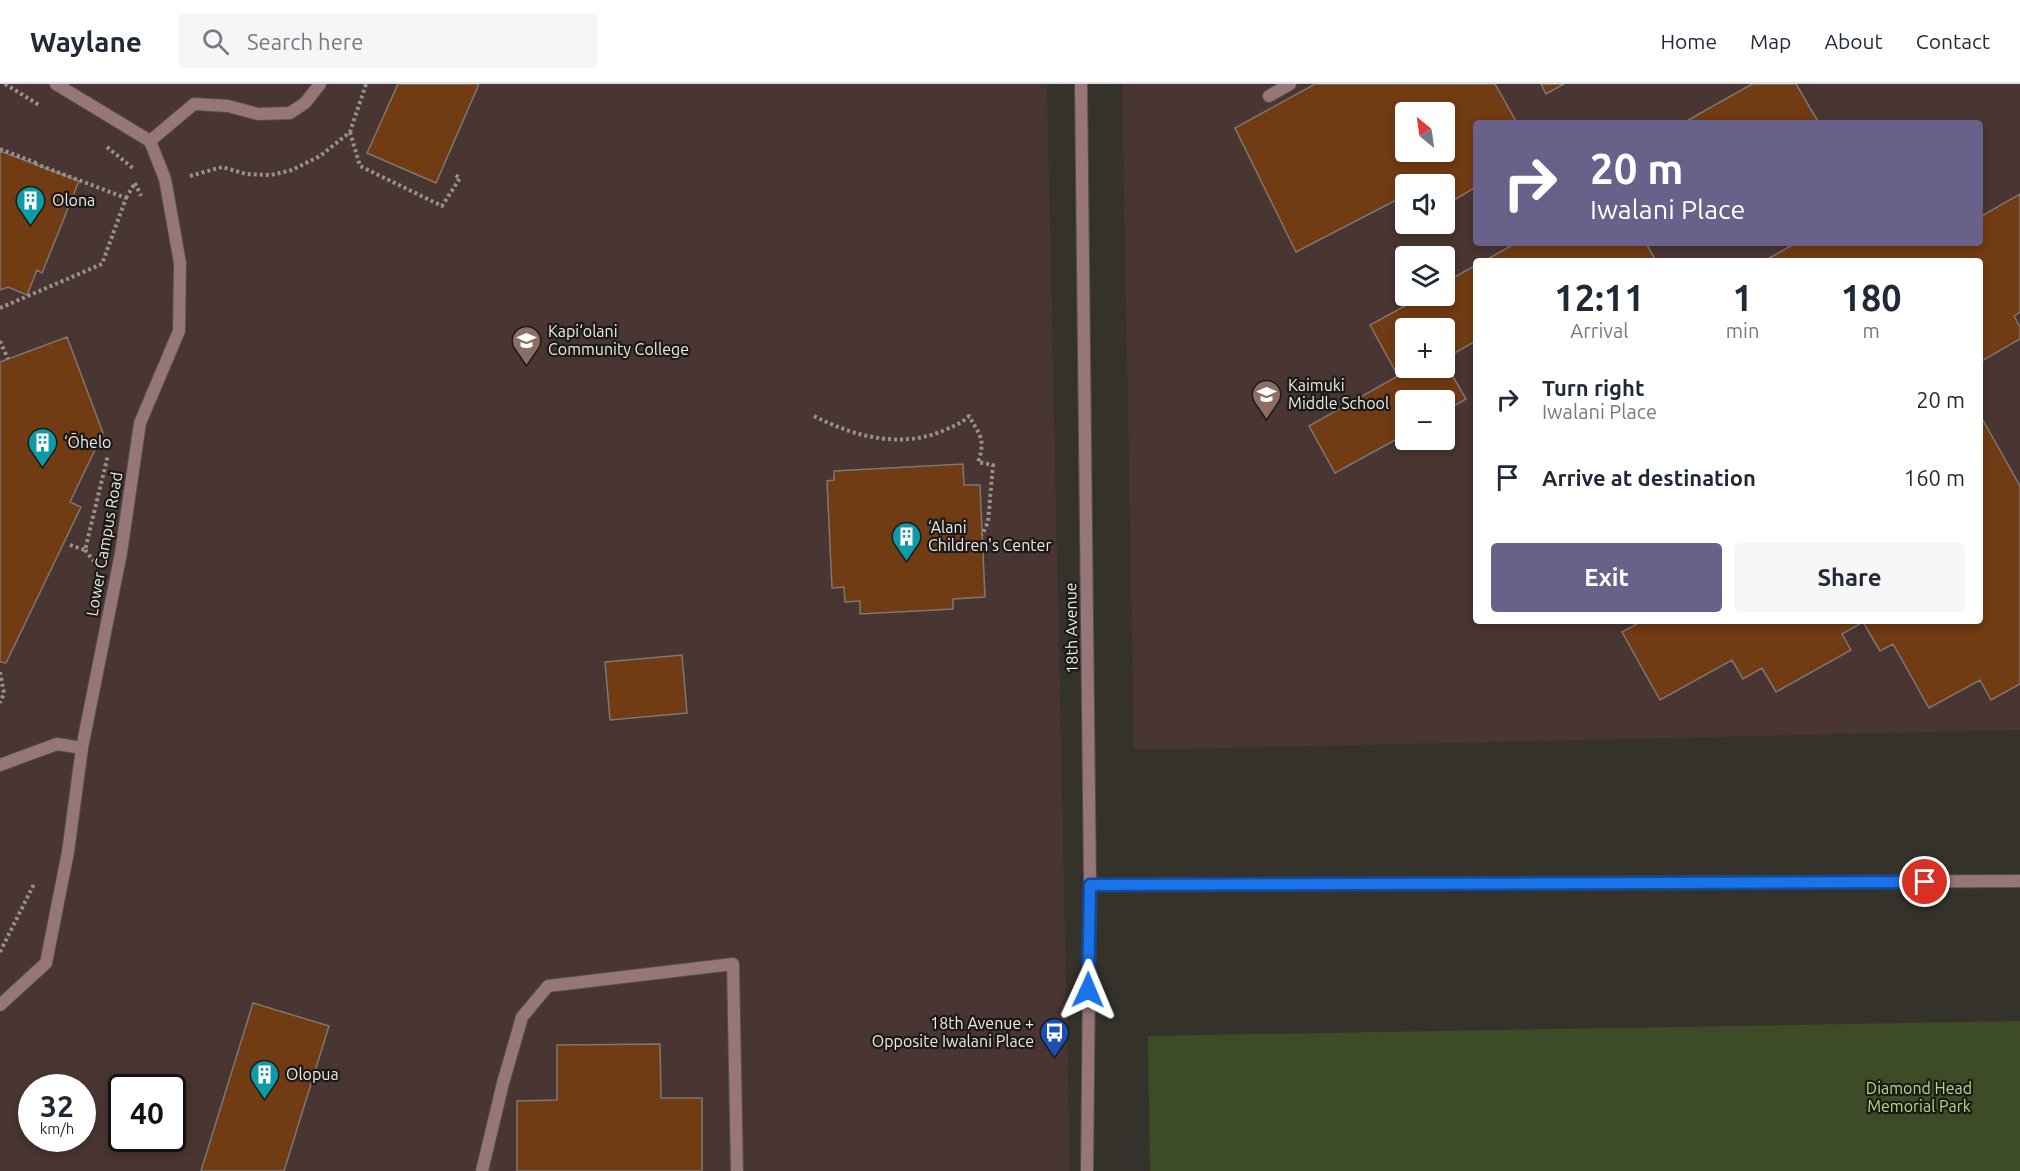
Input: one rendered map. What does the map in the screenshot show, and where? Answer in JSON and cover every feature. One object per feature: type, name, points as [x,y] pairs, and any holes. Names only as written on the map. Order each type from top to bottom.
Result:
[{"type":"street","points":[[56,84],[150,141],[194,104],[228,106],[258,114],[290,113],[305,103],[320,84]]},
{"type":"street","name":"18th Avenue","points":[[1081,84],[1090,885],[1087,1171]]},
{"type":"street","points":[[1269,96],[1290,84]]},
{"type":"street","name":"Lower Campus Road","points":[[0,1005],[46,963],[68,852],[82,748],[121,553],[141,423],[179,331],[180,263],[165,179],[150,141]]},
{"type":"street","points":[[0,765],[57,744],[82,748]]},
{"type":"street","points":[[1090,885],[2020,881]]},
{"type":"street","points":[[482,1171],[522,1017],[548,986],[732,964],[737,1171]]},
{"type":"path","points":[[5,84],[42,106]]},
{"type":"path","points":[[186,177],[222,167],[246,174],[271,175],[292,170],[320,156],[350,132],[366,84]]},
{"type":"path","points":[[350,132],[360,166],[442,206],[460,178],[455,175]]},
{"type":"path","points":[[0,308],[102,264],[126,198],[140,174],[98,141]]},
{"type":"path","points":[[0,149],[126,198]]},
{"type":"path","points":[[135,183],[143,201]]},
{"type":"path","points":[[0,341],[8,359]]},
{"type":"path","points":[[814,416],[844,431],[909,441],[935,434],[964,422],[969,416],[982,440],[983,446],[978,462],[993,465],[988,522],[982,535]]},
{"type":"path","points":[[85,550],[111,448]]},
{"type":"path","points":[[70,545],[85,550],[97,564]]},
{"type":"path","points":[[0,672],[4,693],[0,703]]},
{"type":"path","points":[[0,952],[32,893],[38,874]]},
{"type":"shaded area","name":"Kapi‘olani Community College","points":[[0,84],[1047,84],[1070,1171],[0,1171]]},
{"type":"shaded area","name":"Kaimuki Middle School","points":[[1122,84],[2020,84],[2020,730],[1134,750]]},
{"type":"green space","name":"Diamond Head Memorial Park","points":[[2020,1021],[2020,1171],[1150,1171],[1148,1036]]},
{"type":"building","points":[[398,84],[479,84],[436,183],[367,153]]},
{"type":"building","points":[[1315,84],[1495,84],[1515,120],[1473,120],[1473,189],[1455,199],[1455,174],[1395,174],[1395,201],[1296,252],[1235,128]]},
{"type":"building","points":[[1541,84],[1564,84],[1546,94]]},
{"type":"building","points":[[1752,84],[1796,84],[1817,120],[1688,120]]},
{"type":"building","name":"Olona","points":[[0,151],[79,181],[42,273],[37,270],[27,295],[8,287],[0,290]]},
{"type":"building","points":[[2020,194],[2020,312],[2014,316],[2020,327],[2020,339],[1983,360],[1983,258],[1769,258],[1791,246],[1983,246],[1983,215]]},
{"type":"building","points":[[1511,246],[1648,246],[1654,258],[1489,258]]},
{"type":"building","points":[[1473,267],[1473,343],[1455,353],[1455,318],[1395,318],[1395,371],[1370,325],[1405,306],[1455,306],[1455,277]]},
{"type":"building","name":"‘Ōhelo","points":[[67,337],[103,433],[70,502],[81,507],[6,663],[0,662],[0,362]]},
{"type":"building","points":[[1395,378],[1454,378],[1466,399],[1455,406],[1455,390],[1395,390],[1395,440],[1335,473],[1309,426]]},
{"type":"building","points":[[1983,420],[2020,486],[2020,684],[1991,700],[1980,680],[1929,708],[1893,644],[1880,651],[1864,624],[1983,624]]},
{"type":"building","name":"‘Alani Children's Center","points":[[963,464],[964,485],[980,485],[985,597],[953,599],[953,609],[860,614],[860,601],[845,602],[844,587],[832,588],[827,481],[834,480],[834,471]]},
{"type":"building","points":[[1637,624],[1860,624],[1842,634],[1851,650],[1776,692],[1762,668],[1743,679],[1732,660],[1660,700],[1622,632]]},
{"type":"building","points":[[682,655],[687,713],[610,720],[605,662]]},
{"type":"building","name":"Olopua","points":[[253,1003],[329,1026],[284,1171],[201,1171]]},
{"type":"building","points":[[660,1044],[661,1098],[702,1098],[702,1171],[517,1171],[517,1101],[557,1100],[557,1045]]},
{"type":"place","name":"Olona","points":[[31,226]]},
{"type":"place","name":"Kapi‘olani Community College","points":[[527,366]]},
{"type":"place","name":"Kaimuki Middle School","points":[[1267,420]]},
{"type":"place","name":"‘Ōhelo","points":[[43,468]]},
{"type":"place","name":"‘Alani Children's Center","points":[[907,562]]},
{"type":"place","name":"18th Avenue + Opposite Iwalani Place","points":[[1055,1058]]},
{"type":"place","name":"Olopua","points":[[265,1100]]},
{"type":"route","points":[[1088,990],[1090,885],[1925,882]]}]
